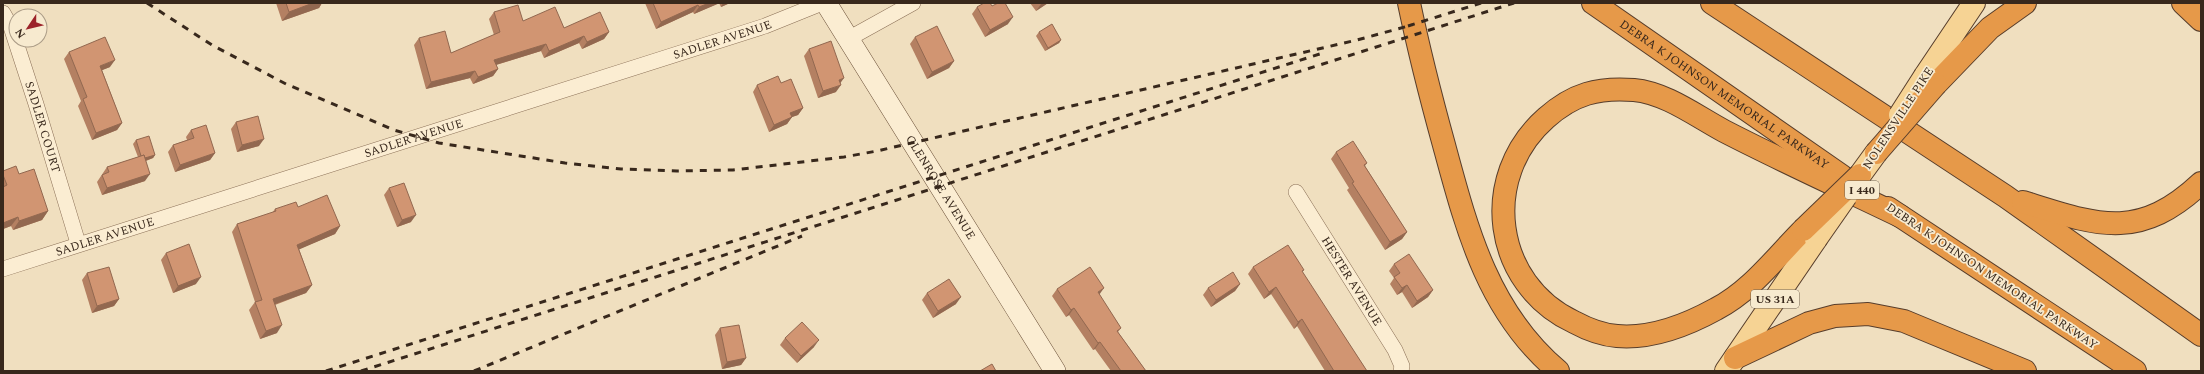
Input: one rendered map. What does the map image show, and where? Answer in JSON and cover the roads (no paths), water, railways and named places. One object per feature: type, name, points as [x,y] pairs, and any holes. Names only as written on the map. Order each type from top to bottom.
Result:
[{"type":"highway","points":[[1409,3],[1426,79],[1453,179],[1478,258],[1507,315],[1523,337],[1558,371]]},
{"type":"highway","name":"DEBRA K JOHNSON MEMORIAL PARKWAY","points":[[1593,3],[1900,216],[2134,371]]},
{"type":"highway","points":[[1712,3],[2005,196],[2201,335]]},
{"type":"highway","points":[[1876,153],[1931,80],[1990,28],[2025,3]]},
{"type":"highway","points":[[2183,3],[2201,20]]},
{"type":"highway","points":[[1860,175],[1809,234],[1742,292],[1717,309],[1677,327],[1643,336],[1617,336],[1591,330],[1565,318],[1538,299],[1521,276],[1508,249],[1504,220],[1504,196],[1511,167],[1523,144],[1538,126],[1559,107],[1581,95],[1607,89],[1636,90],[1667,100],[1725,131],[1900,216]]},
{"type":"highway","points":[[2005,196],[2090,222],[2112,224],[2140,221],[2162,213],[2183,200],[2201,184]]},
{"type":"highway","points":[[1730,365],[1809,323],[1835,316],[1868,314],[1904,322],[2025,371]]},
{"type":"main road","name":"NOLENSVILLE PIKE","points":[[1931,80],[1974,3]]},
{"type":"main road","name":"NOLENSVILLE PIKE","points":[[1860,175],[1876,153]]},
{"type":"main road","name":"US 31A","points":[[1730,365],[1809,234]]},
{"type":"street","name":"SADLER AVENUE","points":[[3,269],[78,243],[765,26],[822,3]]},
{"type":"street","name":"GLENROSE AVENUE","points":[[826,3],[1055,371]]},
{"type":"street","points":[[848,39],[913,3]]},
{"type":"street","name":"SADLER COURT","points":[[3,13],[11,27],[78,243]]},
{"type":"street","name":"HESTER AVENUE","points":[[1296,192],[1395,350],[1402,366],[1401,371]]},
{"type":"railway","points":[[147,3],[212,45],[286,84],[394,130],[439,143],[565,163],[621,169],[677,171],[733,170],[844,157],[877,151],[1357,40],[1412,25]]},
{"type":"railway","points":[[1408,26],[1481,3]]},
{"type":"railway","points":[[361,371],[1514,3]]},
{"type":"railway","points":[[326,371],[1326,52]]},
{"type":"railway","points":[[474,371],[802,236]]}]
